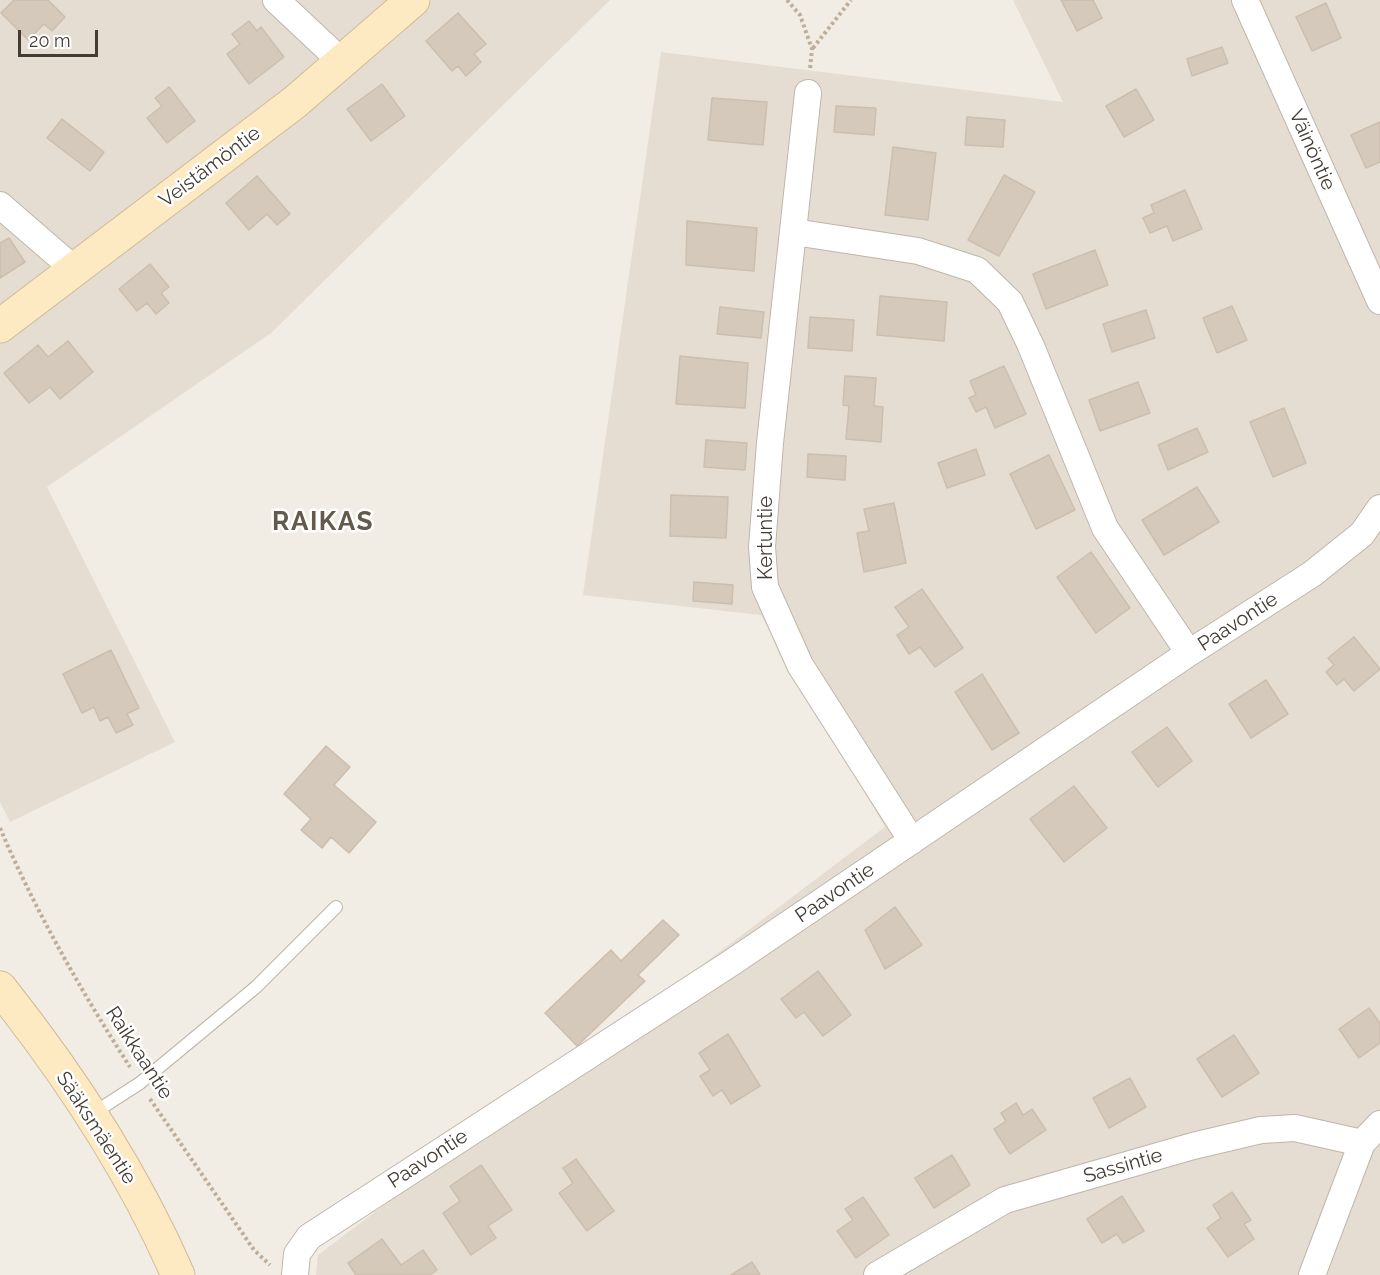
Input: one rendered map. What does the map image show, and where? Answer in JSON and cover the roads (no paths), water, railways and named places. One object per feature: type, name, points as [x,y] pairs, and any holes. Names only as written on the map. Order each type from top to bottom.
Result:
[{"type":"street","points":[[276,0],[342,62]]},
{"type":"street","name":"Veistämöntie","points":[[0,326],[295,102],[412,0]]},
{"type":"street","name":"Väinöntie","points":[[1245,0],[1380,301]]},
{"type":"street","name":"Kertuntie","points":[[808,93],[770,443],[762,547],[765,587],[800,665],[912,841]]},
{"type":"street","points":[[0,205],[75,270]]},
{"type":"street","points":[[794,232],[918,251],[977,270],[1010,302],[1031,346],[1105,528],[1189,653]]},
{"type":"street","name":"Paavontie","points":[[285,1272],[309,1237],[731,963],[1189,653],[1312,574],[1362,534],[1380,508]]},
{"type":"street","name":"Sääksmäentie","points":[[0,988],[91,1115],[160,1233],[178,1275]]},
{"type":"street","points":[[1312,1275],[1362,1143],[1380,1124]]},
{"type":"street","name":"Sassintie","points":[[877,1275],[1005,1200],[1193,1146],[1261,1130],[1295,1128],[1362,1143]]},
{"type":"lane","points":[[91,1115],[140,1083],[256,987],[336,907]]},
{"type":"district","name":"RAIKAS","points":[[323,522]]}]
